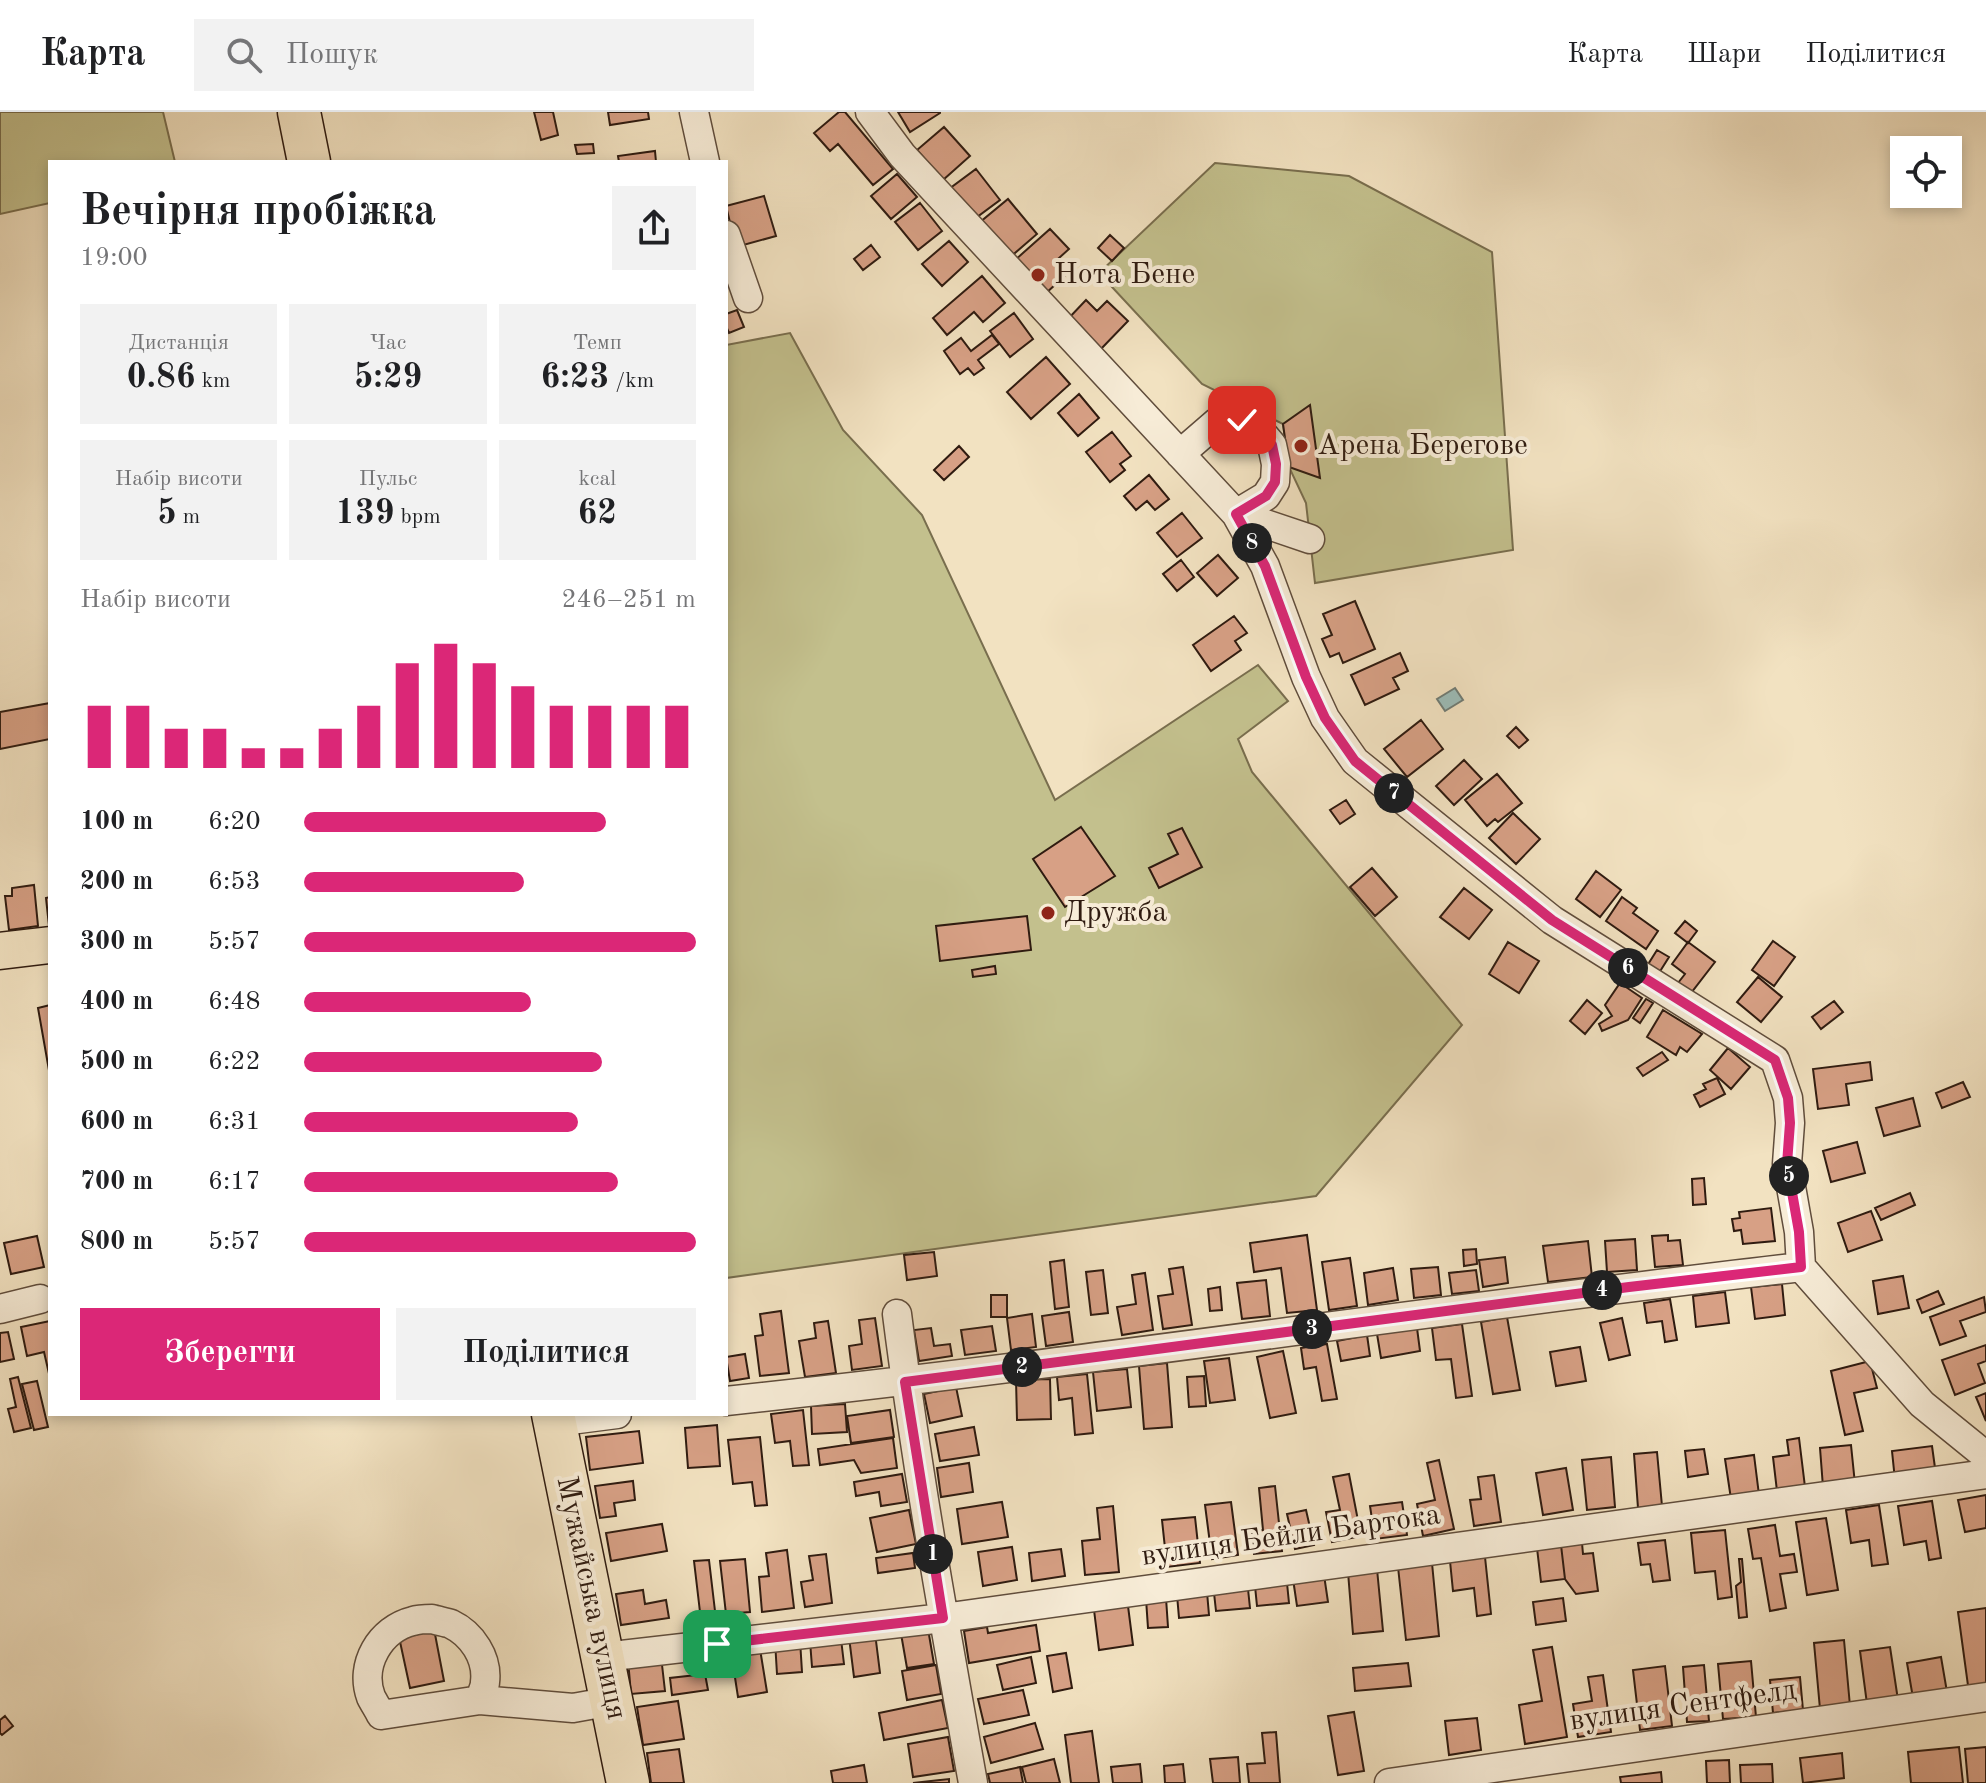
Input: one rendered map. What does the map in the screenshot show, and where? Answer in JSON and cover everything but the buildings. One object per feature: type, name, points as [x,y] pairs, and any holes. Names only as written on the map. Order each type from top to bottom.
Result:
[{"type":"highway","points":[[299,112],[309,160]]},
{"type":"highway","name":"Мужайська вулиця","points":[[554,1418],[628,1783]]},
{"type":"main road","points":[[0,951],[48,945]]},
{"type":"street","points":[[694,112],[705,160]]},
{"type":"street","points":[[870,112],[902,155],[1236,514],[1265,566],[1306,677],[1325,718],[1355,761],[1552,920],[1775,1060],[1788,1098],[1787,1164],[1799,1232],[1801,1267],[1922,1404],[1986,1456]]},
{"type":"street","points":[[728,241],[748,298]]},
{"type":"street","points":[[1180,454],[1217,422],[1242,420],[1257,427],[1272,445],[1276,464],[1275,482],[1266,496],[1236,514]]},
{"type":"street","points":[[1236,514],[1310,539]]},
{"type":"street","points":[[728,1401],[905,1382],[1801,1267]]},
{"type":"street","points":[[0,1309],[40,1299]]},
{"type":"street","points":[[897,1314],[943,1618],[973,1783]]},
{"type":"street","points":[[554,1418],[586,1416]]},
{"type":"street","name":"вулиця Бейли Бартока","points":[[604,1657],[943,1618],[1986,1474]]},
{"type":"street","name":"вулиця Сентфелд","points":[[1389,1783],[1986,1697]]},
{"type":"street","points":[[480,1700],[573,1708],[612,1701]]},
{"type":"shaded area","points":[[0,112],[163,112],[175,160],[48,160],[48,203],[0,214]]},
{"type":"shaded area","points":[[1215,163],[1349,176],[1492,252],[1513,550],[1315,583],[1306,503],[1289,467],[1283,424],[1202,384],[1099,273]]},
{"type":"shaded area","name":"Дружба","points":[[790,333],[843,430],[922,515],[1055,800],[1258,665],[1288,701],[1238,739],[1252,772],[1462,1025],[1316,1196],[728,1278],[728,345]]},
{"type":"water","points":[[1455,688],[1463,700],[1445,711],[1437,699]]},
{"type":"place","name":"Нота Бене","points":[[1038,275]]},
{"type":"place","name":"Арена Берегове","points":[[1301,446]]},
{"type":"place","name":"Дружба","points":[[1048,913]]},
{"type":"route","points":[[717,1644],[943,1618],[905,1382],[1801,1267],[1799,1232],[1787,1164],[1788,1098],[1775,1060],[1552,920],[1355,761],[1325,718],[1306,677],[1265,566],[1236,514],[1266,496],[1275,482],[1276,464],[1272,445],[1257,427],[1242,420]]}]
